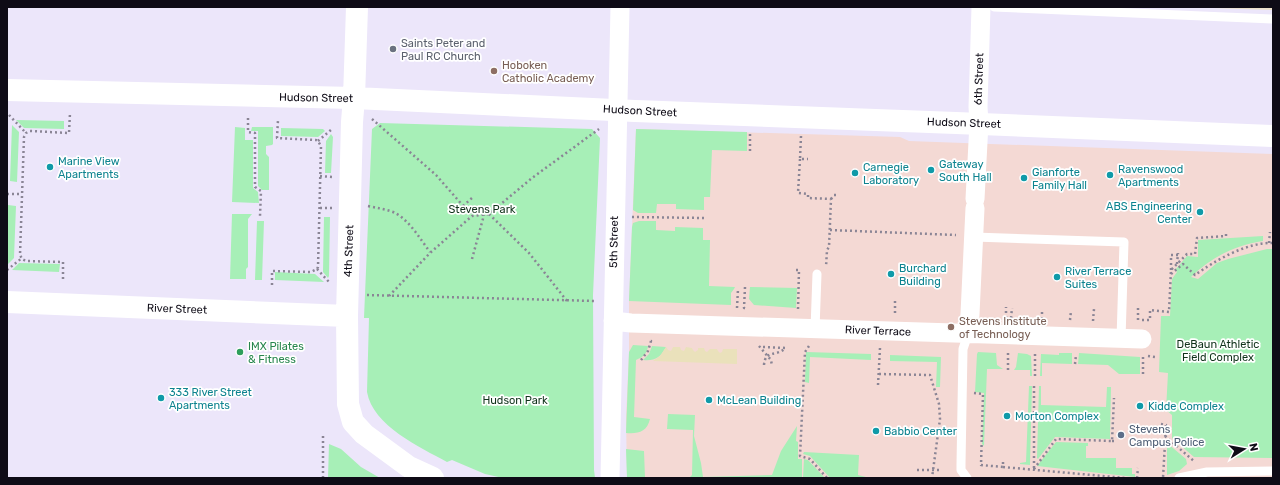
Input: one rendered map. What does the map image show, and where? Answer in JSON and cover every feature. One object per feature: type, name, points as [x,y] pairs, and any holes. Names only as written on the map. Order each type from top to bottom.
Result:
[{"type":"street","name":"4th Street","points":[[357,7],[346,316],[348,404],[353,422],[406,473],[433,478]]},
{"type":"street","name":"5th Street","points":[[610,478],[620,7]]},
{"type":"street","name":"6th Street","points":[[968,334],[970,314],[966,236],[975,204],[979,124],[978,107],[981,7]]},
{"type":"street","name":"Hudson Street","points":[[7,90],[354,98],[1273,136]]},
{"type":"street","name":"River Street","points":[[7,302],[346,316]]},
{"type":"street","name":"River Terrace","points":[[613,321],[814,338],[1121,330],[1143,348]]},
{"type":"lane","points":[[994,7],[1273,19]]},
{"type":"lane","points":[[966,236],[1124,242],[1121,330]]},
{"type":"lane","points":[[814,338],[822,273]]},
{"type":"lane","points":[[967,478],[961,470],[961,464],[963,349],[968,334]]},
{"type":"lane","points":[[1179,478],[1207,472],[1273,471]]},
{"type":"path","points":[[26,133],[32,131],[69,133],[70,113]]},
{"type":"path","points":[[9,115],[26,133]]},
{"type":"path","points":[[248,118],[248,132],[255,133],[255,187],[261,191],[260,216]]},
{"type":"path","points":[[371,118],[436,175],[472,216]]},
{"type":"path","points":[[278,120],[277,138],[318,142],[336,126]]},
{"type":"path","points":[[389,296],[430,253],[472,216],[489,214],[532,178],[601,128]]},
{"type":"path","points":[[801,131],[798,193],[808,194],[807,200],[831,199],[834,195],[838,195]]},
{"type":"path","points":[[26,133],[24,137],[20,255],[26,261],[63,262],[63,279]]},
{"type":"path","points":[[750,137],[750,151]]},
{"type":"path","points":[[318,142],[321,146],[317,269],[331,284]]},
{"type":"path","points":[[800,159],[808,159]]},
{"type":"path","points":[[320,176],[335,177]]},
{"type":"path","points":[[7,194],[22,194]]},
{"type":"path","points":[[463,206],[473,197]]},
{"type":"path","points":[[822,273],[829,247],[831,199]]},
{"type":"path","points":[[366,206],[384,209],[395,213],[407,222],[430,253]]},
{"type":"path","points":[[320,208],[334,208]]},
{"type":"path","points":[[489,214],[529,253],[567,301]]},
{"type":"path","points":[[472,259],[484,215]]},
{"type":"path","points":[[635,217],[704,218]]},
{"type":"path","points":[[830,230],[966,236]]},
{"type":"path","points":[[1171,270],[1187,254],[1195,254],[1196,238],[1226,236],[1226,231]]},
{"type":"path","points":[[1269,243],[1270,232]]},
{"type":"path","points":[[1171,275],[1183,264],[1195,275],[1208,265],[1228,254],[1242,249],[1273,243]]},
{"type":"path","points":[[1085,321],[1093,321],[1121,330],[1127,320],[1150,320],[1150,310],[1169,312],[1171,255],[1178,254],[1177,264]]},
{"type":"path","points":[[7,270],[22,258]]},
{"type":"path","points":[[272,286],[272,271],[311,272],[317,269]]},
{"type":"path","points":[[796,270],[799,270],[798,310]]},
{"type":"path","points":[[744,298],[745,287]]},
{"type":"path","points":[[737,308],[738,289]]},
{"type":"path","points":[[362,294],[598,301]]},
{"type":"path","points":[[895,313],[896,300]]},
{"type":"path","points":[[1006,308],[1006,319]]},
{"type":"path","points":[[1000,319],[1011,319],[1012,308]]},
{"type":"path","points":[[1138,308],[1138,320]]},
{"type":"path","points":[[1093,321],[1094,309]]},
{"type":"path","points":[[1042,310],[1042,315]]},
{"type":"path","points":[[1070,316],[1071,311]]},
{"type":"path","points":[[1034,320],[1049,320]]},
{"type":"path","points":[[1063,320],[1078,321]]},
{"type":"path","points":[[814,338],[805,352],[800,456],[810,459],[827,478]]},
{"type":"path","points":[[641,360],[648,351],[651,341],[645,341]]},
{"type":"path","points":[[764,365],[767,356],[781,352],[786,348],[759,346],[767,356],[772,362],[772,366]]},
{"type":"path","points":[[873,347],[880,347],[878,385]]},
{"type":"path","points":[[1143,348],[1143,374]]},
{"type":"path","points":[[1035,350],[1035,376]]},
{"type":"path","points":[[1075,358],[1075,364]]},
{"type":"path","points":[[1008,364],[1008,370]]},
{"type":"path","points":[[879,374],[930,375],[939,404],[940,419],[932,478]]},
{"type":"path","points":[[973,386],[973,393],[983,394],[980,465],[1125,478]]},
{"type":"path","points":[[1034,386],[1034,469]]},
{"type":"path","points":[[1112,441],[1114,398]]},
{"type":"path","points":[[1161,424],[1166,425],[1163,478]]},
{"type":"path","points":[[322,478],[323,435]]},
{"type":"path","points":[[1165,436],[1207,472]]},
{"type":"path","points":[[1034,469],[1056,439],[1117,441]]},
{"type":"path","points":[[1003,462],[1003,467]]},
{"type":"path","points":[[1137,478],[1138,468]]},
{"type":"path","points":[[917,470],[941,470]]},
{"type":"shaded area","points":[[1183,7],[1273,7],[1273,10]]},
{"type":"shaded area","name":"Stevens Institute of Technology","points":[[636,129],[900,137],[909,141],[1273,154],[1273,478],[627,478],[626,418],[629,352],[629,301]]},
{"type":"green space","points":[[16,120],[64,121],[64,129],[24,128]]},
{"type":"green space","points":[[380,123],[592,129],[600,138],[593,295],[595,478],[503,478],[485,474],[452,460],[447,462],[399,434],[378,415],[371,404],[367,392],[369,318],[364,318],[372,129]]},
{"type":"green space","points":[[12,125],[19,132],[17,182],[10,181]]},
{"type":"green space","points":[[235,127],[245,128],[245,140],[253,140],[253,188],[258,192],[259,203],[232,202]]},
{"type":"green space","points":[[252,127],[273,127],[273,144],[266,146],[266,154],[269,157],[269,190],[262,190],[258,186],[258,131],[251,131]]},
{"type":"green space","points":[[281,128],[323,129],[325,131],[318,137],[281,136]]},
{"type":"green space","points":[[636,129],[747,132],[747,151],[712,150],[710,197],[704,197],[704,210],[676,209],[676,204],[657,204],[656,213],[638,213],[633,210]]},
{"type":"green space","points":[[331,134],[333,137],[331,173],[325,173],[326,141]]},
{"type":"green space","points":[[8,205],[16,206],[14,258],[7,265]]},
{"type":"green space","points":[[232,214],[252,214],[248,219],[248,267],[246,269],[246,279],[230,279]]},
{"type":"green space","points":[[324,217],[330,217],[328,278],[323,272]]},
{"type":"green space","points":[[257,221],[264,221],[262,280],[255,280]]},
{"type":"green space","points":[[639,221],[656,221],[656,230],[675,231],[675,227],[703,228],[703,240],[710,240],[709,286],[735,287],[731,293],[731,305],[629,301],[632,227],[633,223]]},
{"type":"green space","name":"DeBaun Athletic Field Complex","points":[[1263,236],[1263,241],[1234,249],[1215,258],[1191,277],[1198,279],[1217,263],[1228,259],[1267,249],[1273,249],[1273,458],[1194,457],[1172,438],[1172,415],[1166,410],[1168,373],[1159,372],[1161,316],[1170,316],[1172,279],[1177,272],[1175,270],[1187,256],[1198,257],[1198,240]]},
{"type":"green space","points":[[19,263],[60,264],[59,272],[12,270]]},
{"type":"green space","points":[[275,272],[315,274],[324,282],[275,280]]},
{"type":"green space","points":[[750,287],[797,288],[796,308],[754,305],[749,299]]},
{"type":"green space","points":[[633,345],[648,346],[644,355],[636,360],[634,417],[650,419],[647,427],[641,431],[626,433],[629,352]]},
{"type":"green space","points":[[652,346],[666,347],[662,354],[657,358],[643,360],[649,354]]},
{"type":"green space","points":[[806,352],[871,354],[871,360],[810,357],[809,383],[805,382]]},
{"type":"green space","points":[[978,352],[996,353],[997,365],[1003,369],[987,369],[984,446],[982,444],[984,393],[975,392]]},
{"type":"green space","points":[[1018,353],[1031,356],[1032,376],[1030,376],[1030,370],[1014,370],[1016,367]]},
{"type":"green space","points":[[1059,353],[1072,353],[1072,364],[1042,363],[1042,376],[1040,376],[1041,354],[1059,355]]},
{"type":"green space","points":[[1079,353],[1140,357],[1140,374],[1119,374],[1108,365],[1078,364]]},
{"type":"green space","points":[[890,355],[941,357],[940,387],[936,387],[937,362],[890,361]]},
{"type":"green space","points":[[1029,386],[1032,386],[1030,465],[1020,464],[1026,462]]},
{"type":"green space","points":[[1039,386],[1041,386],[1041,405],[1106,407],[1107,387],[1111,387],[1110,439],[1055,437],[1038,459]]},
{"type":"green space","points":[[668,414],[695,415],[694,436],[703,477],[772,475],[781,451],[797,426],[796,441],[798,442],[798,459],[802,459],[802,478],[689,478],[692,475],[693,430],[667,429]]},
{"type":"green space","points":[[1056,442],[1088,443],[1088,446],[1086,446],[1086,458],[1116,458],[1116,468],[1132,468],[1132,474],[1135,474],[1135,477],[1037,466]]},
{"type":"green space","points":[[1167,443],[1186,459],[1187,464],[1179,471],[1167,475]]},
{"type":"green space","points":[[329,444],[341,449],[361,467],[380,478],[328,478]]},
{"type":"green space","points":[[626,449],[644,451],[645,478],[627,478]]},
{"type":"green space","points":[[804,452],[859,455],[858,475],[870,478],[830,478],[810,456],[803,454]]},
{"type":"green space","points":[[804,459],[808,460],[825,478],[803,478]]},
{"type":"sand","points":[[666,347],[671,351],[673,347],[680,347],[681,350],[684,351],[686,347],[692,348],[695,352],[698,348],[704,348],[707,352],[710,349],[717,349],[720,353],[723,349],[737,349],[737,364],[653,361],[660,356]]},
{"type":"place","name":"Saints Peter and Paul RC Church","points":[[393,49]]},
{"type":"place","name":"Hoboken Catholic Academy","points":[[494,71]]},
{"type":"place","name":"Marine View Apartments","points":[[50,167]]},
{"type":"place","name":"Gateway South Hall","points":[[931,170]]},
{"type":"place","name":"Carnegie Laboratory","points":[[855,173]]},
{"type":"place","name":"Ravenswood Apartments","points":[[1110,175]]},
{"type":"place","name":"Gianforte Family Hall","points":[[1024,178]]},
{"type":"place","name":"ABS Engineering Center","points":[[1200,212]]},
{"type":"place","name":"Burchard Building","points":[[891,274]]},
{"type":"place","name":"River Terrace Suites","points":[[1057,277]]},
{"type":"place","name":"Stevens Institute of Technology","points":[[951,327]]},
{"type":"place","name":"IMX Pilates & Fitness","points":[[240,352]]},
{"type":"place","name":"333 River Street Apartments","points":[[161,398]]},
{"type":"place","name":"McLean Building","points":[[709,400]]},
{"type":"place","name":"Kidde Complex","points":[[1140,406]]},
{"type":"place","name":"Morton Complex","points":[[1007,416]]},
{"type":"place","name":"Babbio Center","points":[[876,431]]},
{"type":"place","name":"Stevens Campus Police","points":[[1121,435]]},
{"type":"park label","name":"Stevens Park","points":[[482,209]]},
{"type":"park label","name":"Hudson Park","points":[[515,400]]}]
